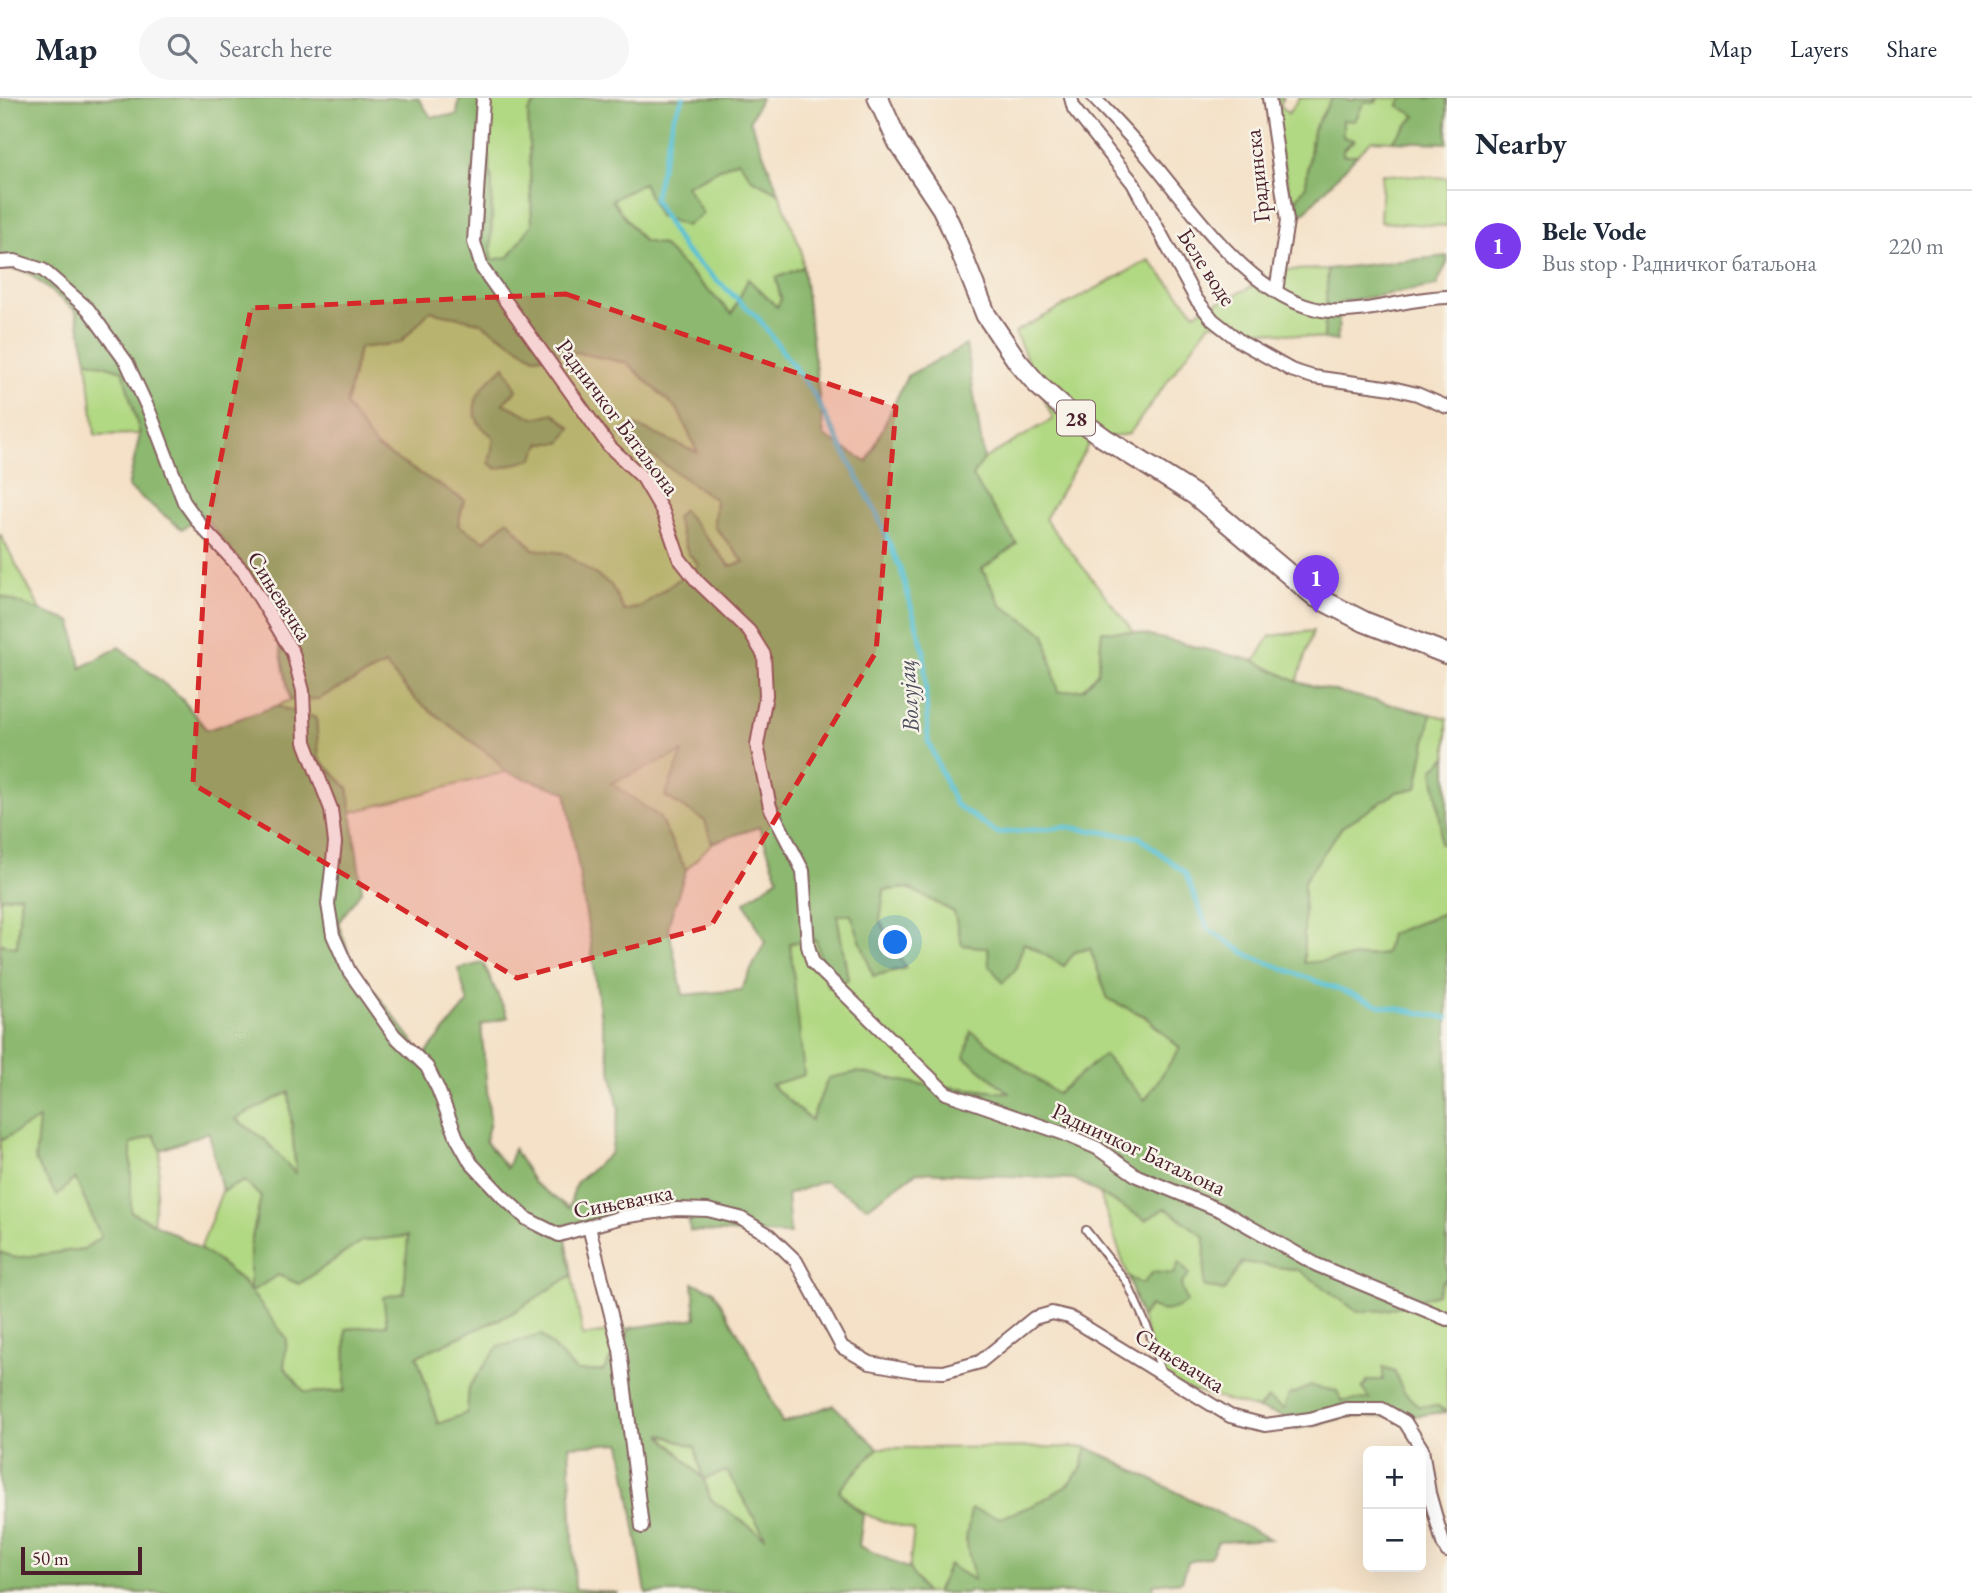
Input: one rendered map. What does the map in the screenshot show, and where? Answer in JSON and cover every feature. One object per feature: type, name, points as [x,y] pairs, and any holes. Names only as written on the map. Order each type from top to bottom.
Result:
[{"type":"main road","name":"28","points":[[878,98],[898,142],[951,227],[986,315],[1018,362],[1038,385],[1094,432],[1195,495],[1316,597],[1365,622],[1447,653]]},
{"type":"street","name":"Радничког Батаљона","points":[[483,98],[474,242],[482,268],[610,446],[643,478],[663,512],[680,558],[697,580],[749,631],[764,656],[766,695],[757,745],[770,807],[803,871],[808,946],[813,963],[946,1094],[1062,1133],[1097,1148],[1137,1176],[1222,1211],[1317,1265],[1447,1320]]},
{"type":"street","name":"Беле воде","points":[[1071,98],[1074,109],[1133,183],[1191,290],[1213,320],[1241,342],[1291,370],[1313,377],[1418,394],[1447,407]]},
{"type":"street","name":"Беле воде","points":[[1094,98],[1147,155],[1216,240],[1287,299],[1330,311],[1447,297]]},
{"type":"street","name":"Градинска","points":[[1269,98],[1287,221],[1276,291]]},
{"type":"street","name":"Сињевачка","points":[[0,262],[15,261],[43,270],[88,309],[127,363],[150,413],[184,502],[202,527],[244,572],[293,653],[303,691],[305,742],[331,809],[335,842],[328,904],[333,935],[349,971],[394,1035],[426,1068],[471,1163],[527,1219],[559,1235],[622,1217],[676,1209],[708,1210],[740,1219],[769,1235],[796,1261],[842,1347],[870,1363],[914,1371],[944,1372],[980,1362],[1034,1318],[1052,1313],[1069,1317],[1230,1416],[1265,1425],[1310,1419],[1346,1409],[1382,1409],[1405,1422],[1422,1449],[1429,1493],[1447,1551]]},
{"type":"street","points":[[589,1227],[620,1350],[642,1527]]},
{"type":"lane","points":[[1086,1230],[1127,1282],[1149,1331],[1161,1374]]},
{"type":"highlighted area","points":[[566,294],[896,407],[876,652],[711,926],[517,978],[193,784],[207,527],[251,308]]},
{"type":"green space","points":[[0,98],[418,98],[431,117],[457,115],[459,98],[480,98],[492,183],[491,260],[509,257],[532,224],[528,112],[540,98],[761,98],[750,120],[779,193],[752,179],[738,160],[686,186],[703,214],[686,226],[659,216],[643,183],[612,200],[643,241],[662,245],[732,314],[748,279],[777,307],[781,299],[776,278],[803,267],[824,436],[867,462],[907,376],[966,345],[984,459],[972,476],[1017,544],[982,569],[1001,605],[1045,634],[1058,692],[1083,689],[1098,672],[1102,631],[1134,632],[1255,661],[1297,682],[1431,714],[1417,788],[1397,792],[1342,827],[1304,881],[1304,963],[1385,954],[1390,934],[1444,913],[1447,916],[1447,1279],[1444,1279],[1437,1294],[1387,1310],[1358,1312],[1299,1270],[1242,1262],[1224,1291],[1204,1286],[1205,1237],[1165,1208],[1146,1220],[1074,1179],[917,1172],[868,1207],[824,1181],[787,1195],[790,1234],[690,1231],[687,1202],[564,1226],[572,1275],[512,1313],[417,1356],[438,1424],[467,1413],[469,1387],[498,1347],[541,1335],[576,1371],[603,1371],[631,1328],[696,1318],[693,1283],[713,1290],[750,1353],[782,1423],[833,1405],[878,1448],[839,1490],[863,1515],[859,1546],[909,1569],[925,1593],[646,1593],[621,1443],[569,1446],[575,1589],[619,1593],[0,1593],[0,1252],[15,1258],[84,1249],[101,1237],[75,1178],[57,1196],[35,1161],[39,1119],[0,1141],[0,944],[17,947],[21,895],[0,898],[0,596],[72,622],[81,668],[119,647],[180,697],[207,730],[276,706],[316,718],[319,759],[348,788],[362,890],[338,923],[351,960],[424,1056],[468,1003],[458,969],[483,963],[508,1017],[481,1025],[490,1122],[485,1141],[507,1168],[514,1149],[534,1183],[569,1208],[576,1183],[611,1153],[619,1110],[601,1019],[566,792],[505,772],[495,759],[415,699],[385,665],[318,699],[290,700],[271,603],[202,514],[182,529],[128,487],[140,434],[123,371],[87,360],[76,311],[27,272],[0,266]],"holes":[[[430,311],[479,322],[535,357],[575,352],[627,363],[678,410],[698,453],[632,424],[620,434],[716,500],[714,526],[744,562],[730,566],[683,510],[676,518],[688,553],[699,565],[640,607],[624,611],[611,585],[563,553],[533,549],[508,520],[485,541],[458,525],[464,500],[376,447],[346,405],[359,348],[400,343]],[[683,752],[665,796],[705,821],[712,843],[759,827],[778,878],[745,902],[765,942],[741,990],[683,995],[668,926],[686,870],[659,817],[611,783]],[[909,888],[954,912],[962,945],[988,948],[989,965],[1003,983],[1015,970],[1024,943],[1064,966],[1075,952],[1090,948],[1108,999],[1145,1016],[1180,1048],[1145,1100],[1104,1055],[1057,1094],[971,1031],[965,1057],[1009,1093],[917,1084],[858,1072],[828,1078],[811,1120],[771,1085],[804,1075],[790,943],[816,940],[828,987],[848,980],[837,915],[851,915],[873,976],[906,968],[880,921],[884,890]],[[289,1092],[296,1174],[265,1140],[235,1119]],[[209,1132],[222,1191],[245,1181],[261,1197],[250,1247],[250,1291],[225,1266],[210,1256],[131,1212],[131,1144],[154,1135],[161,1150]],[[408,1236],[404,1293],[383,1297],[387,1325],[346,1329],[345,1391],[305,1393],[284,1367],[287,1339],[251,1292],[278,1275],[299,1284],[362,1241]],[[661,1434],[695,1447],[703,1478],[661,1435]],[[727,1471],[765,1537],[710,1499],[704,1479]]]},
{"type":"green space","points":[[480,98],[540,98],[528,112],[532,224],[509,258],[491,260],[492,183]]},
{"type":"green space","points":[[1266,98],[1283,98],[1280,104],[1288,114],[1299,98],[1332,98],[1313,130],[1306,185],[1293,205]]},
{"type":"green space","points":[[1332,98],[1378,98],[1376,102],[1364,102],[1355,121],[1343,120],[1343,137],[1354,140],[1343,149],[1343,155],[1357,155],[1303,214],[1293,205],[1306,185],[1313,130]]},
{"type":"green space","points":[[1378,98],[1403,98],[1399,106],[1416,116],[1392,141],[1372,140],[1357,155],[1343,155],[1343,149],[1354,141],[1343,137],[1343,120],[1364,102],[1376,102]]},
{"type":"green space","points":[[1403,98],[1447,98],[1447,143],[1392,141],[1416,116],[1398,106]]},
{"type":"green space","points":[[738,160],[752,179],[779,193],[801,249],[803,267],[776,279],[781,299],[777,307],[748,280],[733,315],[662,245],[643,241],[612,200],[644,183],[685,186]]},
{"type":"green space","points":[[1382,174],[1447,178],[1447,226],[1380,222]]},
{"type":"green space","points":[[1447,256],[1447,263],[1436,286],[1341,302],[1337,341],[1324,339],[1328,269]]},
{"type":"green space","points":[[1149,260],[1195,313],[1288,270],[1328,269],[1324,339],[1210,323],[1129,434],[1091,440],[1045,519],[1134,632],[1102,632],[1098,672],[1083,689],[1058,693],[1045,634],[1001,605],[982,568],[971,476],[984,459],[1053,419],[1015,332]]},
{"type":"green space","points":[[430,310],[479,322],[535,357],[575,352],[627,363],[678,410],[698,454],[633,424],[621,434],[716,500],[714,526],[745,562],[730,566],[683,510],[676,519],[688,553],[700,565],[640,607],[623,611],[563,553],[533,549],[508,520],[485,541],[458,525],[464,500],[376,447],[346,405],[359,348],[400,343]]},
{"type":"green space","points":[[87,360],[123,371],[140,434],[95,435]]},
{"type":"green space","points":[[505,366],[517,390],[503,403],[534,418],[554,413],[571,428],[561,443],[541,443],[533,459],[497,469],[489,463],[494,438],[478,422],[475,405],[481,390]]},
{"type":"green space","points":[[0,534],[41,611],[0,596]]},
{"type":"green space","points":[[1313,631],[1297,682],[1255,661],[1270,636]]},
{"type":"green space","points":[[385,664],[415,699],[495,759],[505,772],[352,812],[348,788],[319,759],[316,718],[276,706],[290,700],[318,699]]},
{"type":"green space","points":[[1431,714],[1447,718],[1447,757],[1433,770],[1441,824],[1440,843],[1447,844],[1447,916],[1444,913],[1385,954],[1304,964],[1304,881],[1342,827],[1397,792],[1417,788]]},
{"type":"green space","points":[[684,751],[665,796],[706,821],[712,843],[686,870],[659,817],[610,783]]},
{"type":"green space","points":[[1447,757],[1447,844],[1440,844],[1441,824],[1433,769]]},
{"type":"green space","points":[[909,888],[954,912],[962,944],[989,948],[1015,970],[1024,943],[1064,966],[1075,952],[1090,948],[1108,999],[1144,1016],[1180,1048],[1145,1100],[1057,1095],[971,1032],[1011,1093],[917,1084],[858,1072],[811,1121],[770,1085],[803,1075],[790,943],[816,940],[828,986],[848,979],[837,915],[852,915],[873,976],[905,968],[880,921],[884,890]]},
{"type":"green space","points":[[21,894],[17,947],[0,944],[0,898]]},
{"type":"green space","points":[[289,1092],[296,1175],[265,1140],[235,1118]]},
{"type":"green space","points":[[39,1118],[75,1178],[101,1237],[84,1249],[15,1258],[0,1252],[0,1141]]},
{"type":"green space","points":[[154,1135],[161,1150],[153,1223],[131,1212],[131,1143]]},
{"type":"green space","points":[[245,1181],[261,1197],[250,1247],[278,1275],[299,1284],[362,1241],[409,1236],[404,1293],[387,1325],[346,1329],[345,1391],[305,1393],[284,1367],[286,1339],[242,1280],[200,1250],[222,1191]]},
{"type":"green space","points":[[1100,1194],[1146,1220],[1165,1208],[1206,1237],[1204,1286],[1224,1291],[1242,1262],[1299,1270],[1358,1312],[1447,1279],[1447,1412],[1438,1406],[1418,1407],[1403,1392],[1394,1371],[1383,1367],[1383,1380],[1370,1399],[1284,1409],[1268,1399],[1258,1409],[1163,1383],[1141,1318],[1174,1274],[1142,1285],[1128,1277]]},
{"type":"green space","points":[[1179,1262],[1189,1274],[1181,1285],[1187,1302],[1168,1310],[1149,1306],[1141,1318],[1128,1277],[1142,1284],[1153,1272],[1174,1274]]},
{"type":"green space","points":[[572,1275],[583,1336],[631,1328],[603,1371],[576,1371],[541,1335],[469,1387],[467,1413],[438,1424],[417,1356],[512,1313]]},
{"type":"green space","points":[[1383,1367],[1394,1371],[1403,1391],[1418,1406],[1438,1406],[1445,1412],[1413,1416],[1345,1417],[1297,1429],[1282,1416],[1258,1409],[1268,1399],[1284,1409],[1289,1395],[1311,1386],[1337,1391],[1342,1401],[1370,1399],[1362,1389],[1368,1380],[1383,1380]]},
{"type":"green space","points":[[659,1433],[696,1447],[727,1471],[766,1538],[710,1499],[704,1479]]},
{"type":"green space","points":[[1087,1447],[1081,1470],[1065,1487],[1034,1505],[1001,1518],[966,1540],[975,1581],[949,1565],[936,1593],[925,1593],[909,1569],[914,1530],[864,1513],[839,1490],[878,1448]]},
{"type":"green space","points":[[1087,1447],[1270,1539],[1218,1542],[1210,1557],[1188,1562],[1182,1581],[1153,1584],[1154,1593],[936,1593],[949,1565],[974,1580],[966,1540],[971,1509],[1001,1518],[1034,1505],[1065,1487],[1081,1470]]},
{"type":"waterway","name":"Волујац","points":[[683,98],[673,118],[654,200],[684,250],[759,319],[813,393],[876,512],[901,571],[924,651],[928,741],[955,804],[997,833],[1066,827],[1139,837],[1185,873],[1208,929],[1250,956],[1379,1005],[1447,1018]]},
{"type":"place","name":"Bele Vode","points":[[1316,613]]}]
